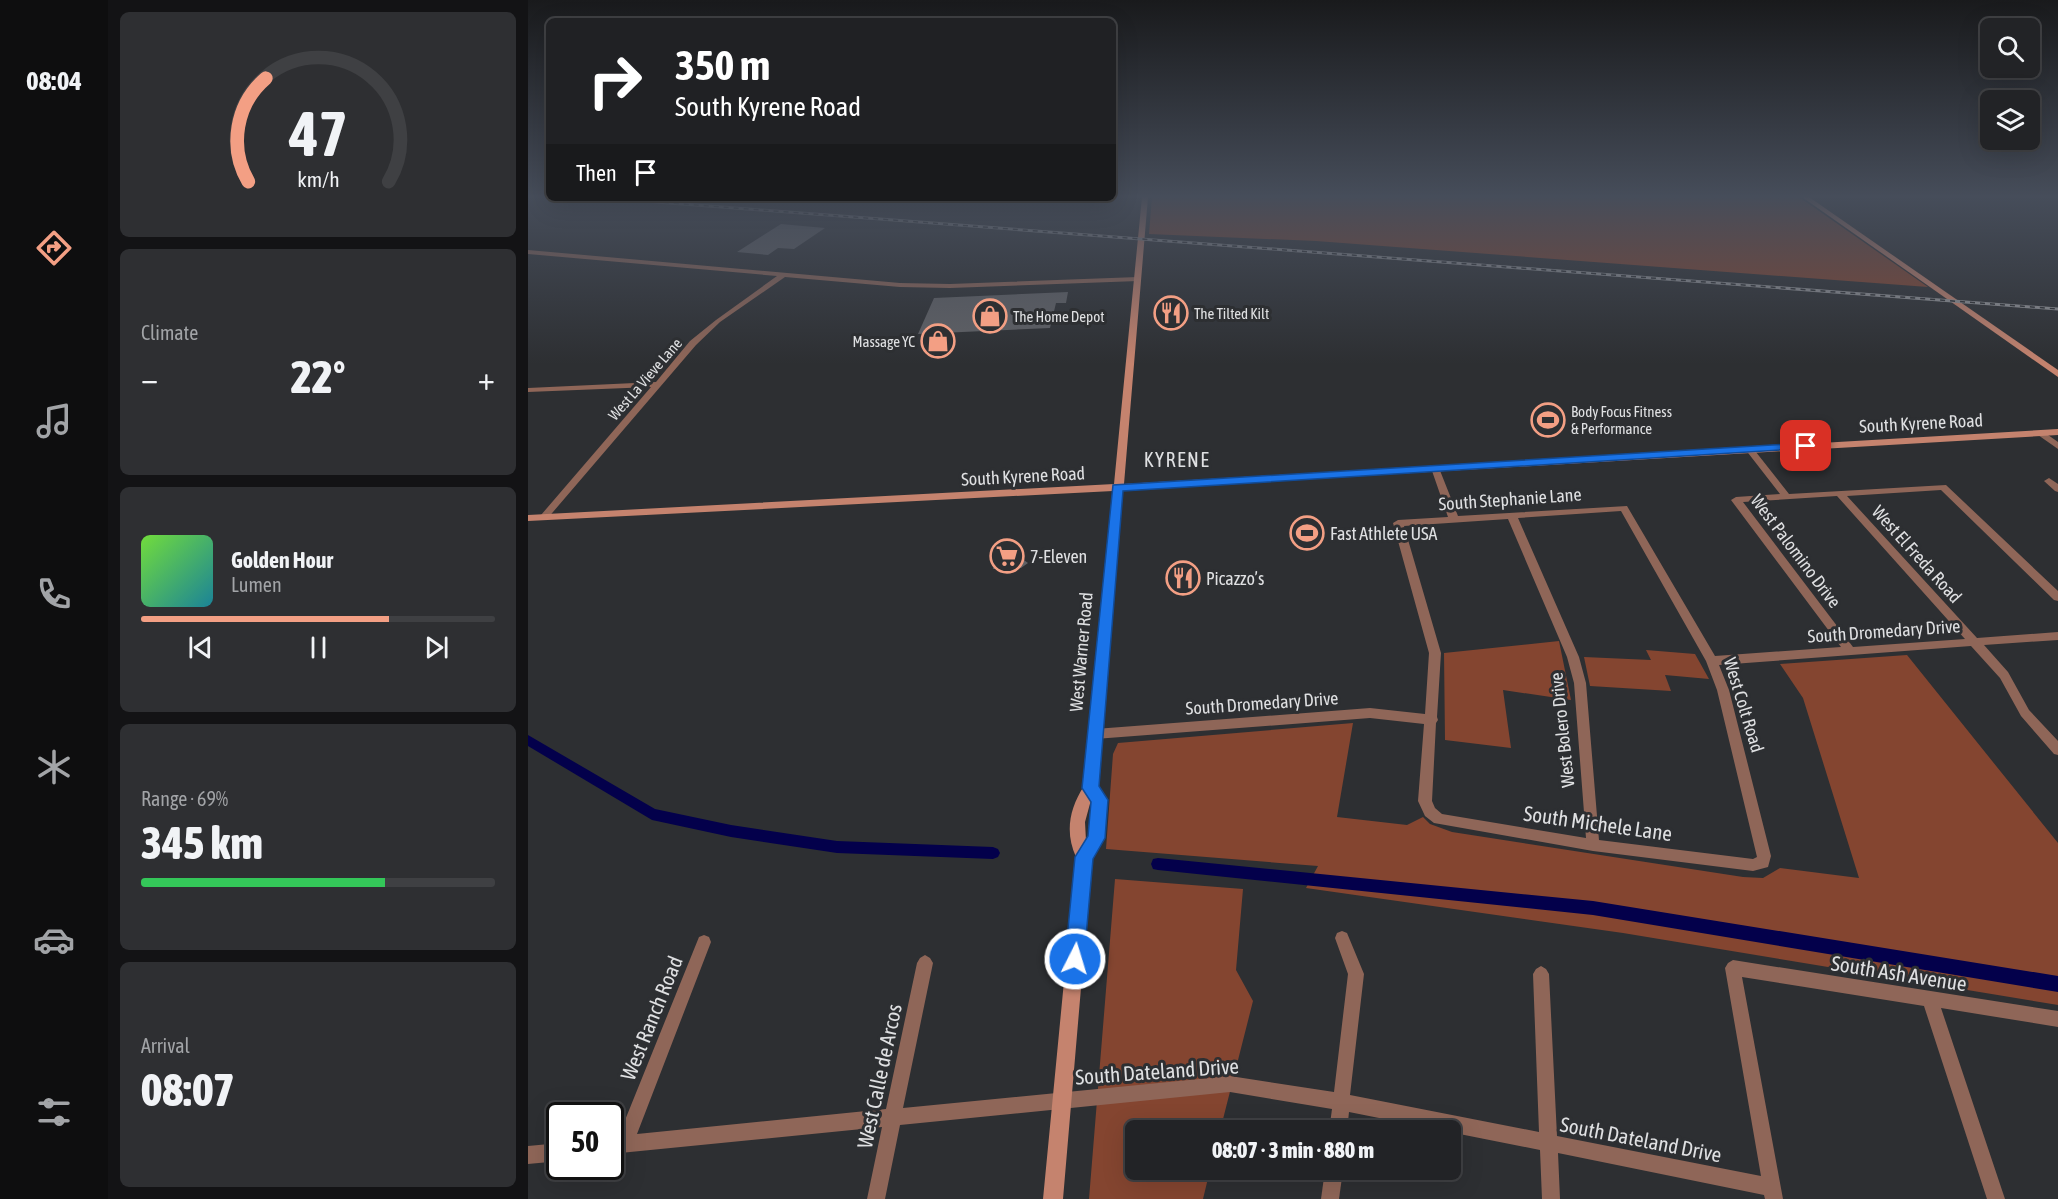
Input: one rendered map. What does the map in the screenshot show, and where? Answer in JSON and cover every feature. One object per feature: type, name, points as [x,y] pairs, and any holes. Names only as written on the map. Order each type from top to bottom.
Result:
[{"type":"main road","name":"West Warner Road","points":[[1053,1199],[1084,857],[1096,838],[1100,800],[1091,788],[1140,253]]},
{"type":"main road","points":[[1885,253],[2058,374]]},
{"type":"main road","name":"South Kyrene Road","points":[[528,518],[1118,487],[2058,432]]},
{"type":"street","points":[[539,253],[934,286],[1138,279]]},
{"type":"street","name":"West La Vieve Lane","points":[[544,517],[709,328],[783,275]]},
{"type":"street","points":[[528,390],[658,384]]},
{"type":"street","points":[[2041,433],[2058,446]]},
{"type":"street","points":[[1749,449],[1788,497],[1943,487],[2058,597]]},
{"type":"street","points":[[1435,468],[1454,519]]},
{"type":"street","points":[[2053,481],[2058,489]]},
{"type":"street","name":"West El Freda Road","points":[[1840,494],[2004,675],[2025,713],[2058,750]]},
{"type":"street","name":"West Palomino Drive","points":[[1788,497],[1736,500],[1851,652]]},
{"type":"street","name":"South Stephanie Lane","points":[[1432,720],[1435,653],[1433,640],[1398,523],[1624,508]]},
{"type":"street","name":"West Colt Road","points":[[1624,508],[1712,661],[1723,690],[1764,856],[1763,862]]},
{"type":"street","name":"West Bolero Drive","points":[[1512,516],[1573,657],[1580,683],[1593,845]]},
{"type":"street","name":"South Dromedary Drive","points":[[1712,661],[2058,636]]},
{"type":"street","name":"South Dromedary Drive","points":[[1095,734],[1370,713],[1432,720]]},
{"type":"street","name":"South Michele Lane","points":[[1432,720],[1425,801],[1430,812],[1439,819],[1593,845],[1753,865],[1763,862]]},
{"type":"street","points":[[1340,1120],[1356,974],[1342,938]]},
{"type":"street","name":"West Ranch Road","points":[[624,1128],[704,942]]},
{"type":"street","name":"West Calle de Arcos","points":[[876,1199],[926,963]]},
{"type":"street","name":"South Ash Avenue","points":[[1773,1193],[1733,968],[2058,1019]]},
{"type":"street","points":[[1542,974],[1551,1199]]},
{"type":"street","points":[[1930,1000],[1996,1199]]},
{"type":"street","name":"South Dateland Drive","points":[[624,1143],[1230,1084],[1342,1102],[1550,1144],[1773,1193]]},
{"type":"street","points":[[528,1155],[546,1153]]},
{"type":"street","points":[[1330,1199],[1333,1180]]},
{"type":"shaded area","points":[[1475,253],[1879,253],[1928,287]]},
{"type":"shaded area","points":[[1559,641],[1571,700],[1503,690],[1511,748],[1445,740],[1444,653]]},
{"type":"shaded area","points":[[1646,650],[1695,654],[1709,679],[1665,675],[1671,691],[1590,686],[1584,657],[1651,660]]},
{"type":"shaded area","points":[[1907,655],[2058,843],[2058,1005],[1623,933],[1306,888],[1318,866],[1106,849],[1113,754],[1118,743],[1353,723],[1337,817],[1407,825],[1423,817],[1430,824],[1452,832],[1743,877],[1763,878],[1780,868],[1859,878],[1803,698],[1780,664]]},
{"type":"shaded area","points":[[1115,879],[1243,889],[1236,970],[1253,1001],[1223,1120],[1125,1120],[1125,1180],[1208,1180],[1203,1199],[1089,1199]]},
{"type":"building","points":[[747,253],[771,253],[768,255]]},
{"type":"building","name":"The Home Depot","points":[[1068,292],[1066,303],[1056,303],[1050,328],[918,334],[934,298]]},
{"type":"building","name":"The Tilted Kilt","points":[[1181,303],[1181,320],[1160,322],[1161,304]]},
{"type":"building","name":"7-Eleven","points":[[1004,546],[1028,563],[1021,568],[993,569],[998,549]]},
{"type":"waterway","points":[[528,740],[652,814],[731,831],[837,847],[993,853]]},
{"type":"waterway","points":[[1158,864],[1593,908],[2058,984]]},
{"type":"railway","points":[[1324,253],[2058,309]]},
{"type":"place","name":"The Tilted Kilt","points":[[1171,313]]},
{"type":"place","name":"The Home Depot","points":[[990,316]]},
{"type":"place","name":"Massage YC","points":[[938,341]]},
{"type":"place","name":"Body Focus Fitness & Performance","points":[[1548,420]]},
{"type":"place","name":"Fast Athlete USA","points":[[1307,533]]},
{"type":"place","name":"7-Eleven","points":[[1007,556]]},
{"type":"place","name":"Picazzo’s","points":[[1183,578]]},
{"type":"district","name":"KYRENE","points":[[1177,459]]},
{"type":"route","points":[[1075,959],[1084,857],[1096,838],[1100,800],[1091,788],[1118,487],[1806,446]]}]
